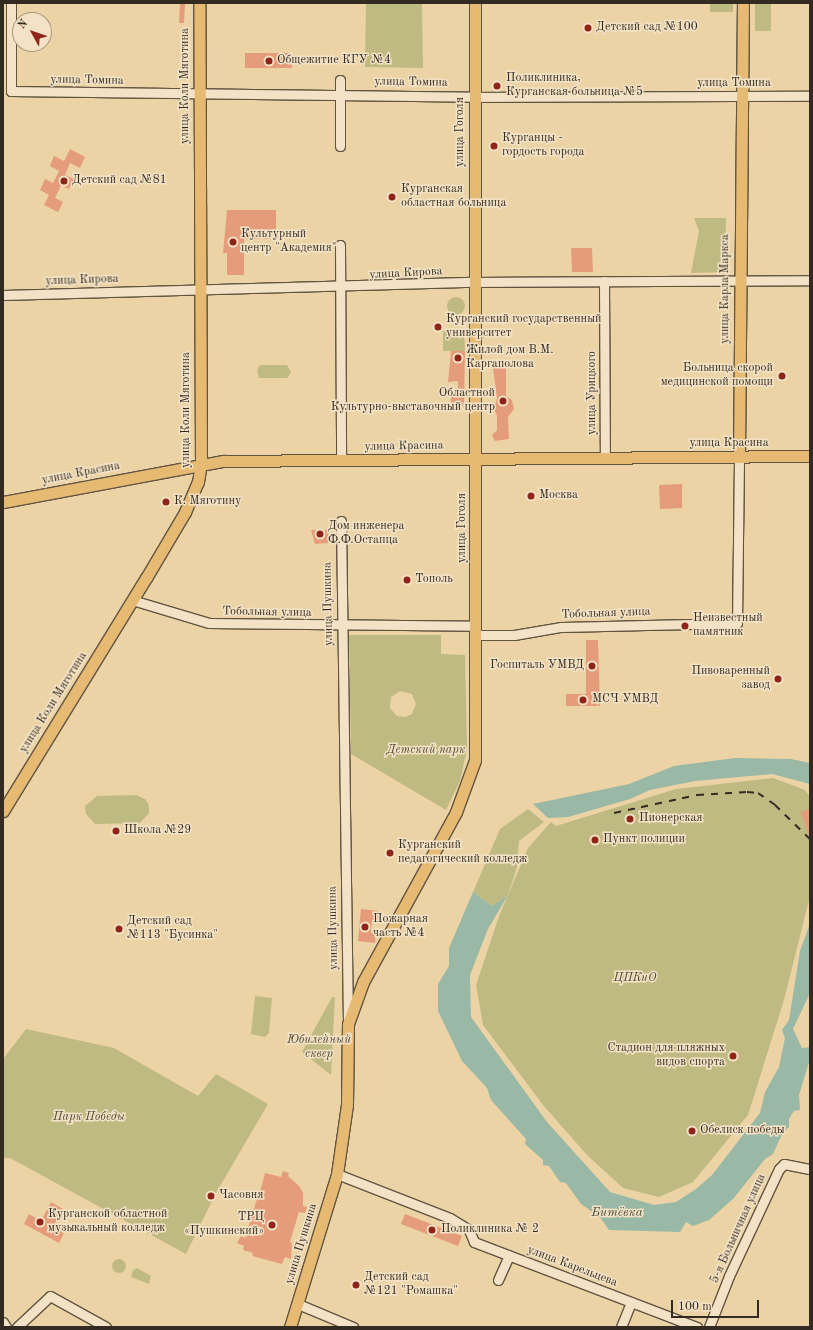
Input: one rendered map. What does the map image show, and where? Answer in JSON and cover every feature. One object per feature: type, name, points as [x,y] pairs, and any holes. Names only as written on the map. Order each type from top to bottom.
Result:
[{"type":"main road","name":"улица Коли Мяготина","points":[[3,811],[132,600],[187,507],[198,482],[201,464],[198,3]]},
{"type":"main road","name":"улица Гоголя","points":[[348,1024],[363,982],[469,783],[477,736],[474,282],[475,3]]},
{"type":"main road","name":"улица Карла Маркса","points":[[739,457],[739,281],[743,3]]},
{"type":"main road","name":"улица Красина","points":[[3,502],[223,460],[341,461],[605,456],[810,456]]},
{"type":"main road","name":"улица Пушкина","points":[[290,1327],[337,1174],[347,1105],[348,1024]]},
{"type":"street","name":"улица Томина","points":[[11,3],[11,91],[199,94],[340,94],[474,97],[810,96]]},
{"type":"street","points":[[340,80],[340,146]]},
{"type":"street","points":[[340,245],[341,461]]},
{"type":"street","name":"улица Кирова","points":[[3,295],[340,288],[474,282],[810,280]]},
{"type":"street","name":"улица Урицкого","points":[[604,281],[605,456]]},
{"type":"street","name":"улица Карла Маркса","points":[[737,623],[739,457]]},
{"type":"street","name":"улица Пушкина","points":[[341,520],[348,1024]]},
{"type":"street","name":"Тобольная улица","points":[[132,600],[209,623],[476,631],[514,635],[561,627],[737,623]]},
{"type":"street","name":"5-я Больничная улица","points":[[709,1327],[729,1276],[784,1164],[810,1169]]},
{"type":"street","name":"улица Карельцева","points":[[337,1174],[450,1218],[469,1230],[474,1242],[697,1327]]},
{"type":"street","points":[[498,1280],[509,1255]]},
{"type":"street","points":[[17,1327],[50,1296],[106,1327]]},
{"type":"street","points":[[621,1327],[631,1302]]},
{"type":"street","points":[[298,1304],[353,1327]]},
{"type":"street","points":[[3,1322],[6,1327]]},
{"type":"green space","points":[[366,3],[422,3],[423,68],[365,67]]},
{"type":"green space","points":[[710,3],[733,3],[733,12],[710,12]]},
{"type":"green space","points":[[755,3],[771,3],[771,31],[755,31]]},
{"type":"green space","points":[[694,218],[726,218],[725,272],[691,273],[699,231]]},
{"type":"green space","points":[[456,297],[462,300],[465,306],[462,312],[456,315],[450,312],[447,306],[450,300]]},
{"type":"green space","points":[[464,330],[465,351],[443,351],[443,331]]},
{"type":"green space","points":[[260,365],[287,365],[291,372],[287,378],[259,378],[257,370]]},
{"type":"green space","name":"Детский парк","points":[[349,635],[441,635],[441,654],[465,655],[467,749],[460,781],[446,810],[351,754]],"holes":[[[400,691],[412,694],[416,704],[412,714],[405,717],[397,716],[390,708],[391,697]]]},
{"type":"green space","name":"ЦПКиО","points":[[773,778],[805,790],[810,797],[810,896],[784,1000],[748,1115],[693,1182],[659,1197],[623,1188],[587,1155],[543,1105],[483,1025],[476,985],[499,916],[528,848],[551,822],[556,826],[676,789]]},
{"type":"green space","points":[[136,795],[145,799],[149,805],[149,813],[140,823],[95,824],[86,814],[85,806],[97,796]]},
{"type":"green space","points":[[528,809],[544,822],[519,841],[517,867],[508,895],[492,906],[473,892],[500,829]]},
{"type":"green space","points":[[255,996],[272,998],[269,1033],[265,1037],[251,1034]]},
{"type":"green space","name":"Юбилейный сквер","points":[[332,997],[335,997],[331,1075],[302,1052]]},
{"type":"green space","name":"Парк Победы","points":[[26,1029],[114,1048],[198,1096],[216,1074],[268,1104],[216,1193],[186,1254],[10,1158],[3,1158],[3,1059]]},
{"type":"green space","points":[[119,1259],[124,1261],[126,1266],[124,1271],[119,1273],[114,1271],[112,1266],[114,1261]]},
{"type":"green space","points":[[137,1268],[151,1276],[149,1284],[131,1277],[133,1270]]},
{"type":"water","points":[[735,758],[791,759],[810,763],[810,784],[772,774],[695,781],[650,790],[630,799],[568,817],[548,818],[533,804],[629,784],[674,766]]},
{"type":"water","name":"Битёвка","points":[[473,892],[492,906],[508,895],[488,929],[470,975],[471,1017],[547,1122],[610,1192],[654,1205],[676,1202],[696,1189],[712,1175],[760,1113],[765,1092],[779,1067],[785,1038],[782,1030],[789,1020],[800,951],[810,923],[810,993],[793,1029],[802,1048],[810,1047],[810,1059],[799,1095],[800,1110],[794,1111],[789,1119],[789,1127],[783,1132],[773,1154],[765,1159],[733,1199],[709,1220],[693,1226],[686,1222],[680,1232],[609,1230],[600,1217],[581,1204],[566,1183],[560,1182],[549,1166],[543,1165],[543,1160],[525,1144],[526,1139],[491,1100],[487,1088],[462,1061],[438,1011],[438,984],[449,966],[449,948]]},
{"type":"building","points":[[180,3],[185,3],[184,23],[179,23]]},
{"type":"building","name":"Общежитие КГУ №4","points":[[245,53],[292,53],[292,68],[245,68]]},
{"type":"building","name":"Детский сад №81","points":[[70,149],[85,157],[80,168],[70,163],[65,175],[74,179],[69,189],[61,185],[55,198],[63,202],[58,212],[44,205],[49,195],[40,190],[45,179],[53,183],[59,171],[50,166],[54,156],[64,161]]},
{"type":"building","points":[[227,210],[276,210],[276,233],[269,233],[269,239],[244,239],[244,275],[227,275],[227,253],[223,253]]},
{"type":"building","points":[[571,248],[592,248],[593,272],[572,272]]},
{"type":"building","points":[[451,351],[465,351],[464,406],[451,406],[451,394],[458,394],[458,381],[448,382]]},
{"type":"building","name":"Областной Культурно-выставочный центр","points":[[506,360],[506,396],[512,400],[514,409],[508,417],[509,439],[495,441],[492,435],[497,430],[497,416],[494,409],[497,398],[492,361]]},
{"type":"building","points":[[682,484],[682,508],[660,509],[659,485]]},
{"type":"building","name":"Дом инженера Ф.Ф.Остапца","points":[[311,530],[328,530],[328,543],[315,544]]},
{"type":"building","points":[[586,640],[598,640],[600,706],[566,706],[566,694],[586,694]]},
{"type":"building","points":[[810,809],[810,837],[809,837],[801,812]]},
{"type":"building","name":"Пожарная часть №4","points":[[361,909],[379,911],[378,921],[372,921],[371,933],[376,933],[375,943],[358,941]]},
{"type":"building","name":"ТРЦ «Пушкинский»","points":[[283,1171],[289,1173],[288,1176],[299,1186],[303,1193],[303,1206],[307,1207],[305,1213],[299,1212],[290,1242],[292,1243],[291,1259],[285,1257],[282,1264],[252,1256],[253,1253],[243,1250],[244,1246],[237,1243],[241,1236],[245,1238],[257,1199],[252,1197],[254,1190],[260,1192],[265,1173],[281,1177]]},
{"type":"building","name":"Курганской областной музыкальный колледж","points":[[51,1202],[63,1209],[53,1227],[64,1233],[59,1243],[24,1224],[29,1214],[41,1221]]},
{"type":"building","name":"Поликлиника № 2","points":[[405,1214],[462,1236],[458,1246],[401,1224]]},
{"type":"railway","points":[[614,813],[697,795],[747,792],[758,793],[775,805],[810,839]]},
{"type":"place","name":"Детский сад №100","points":[[588,28]]},
{"type":"place","name":"Общежитие КГУ №4","points":[[269,61]]},
{"type":"place","name":"Поликлиника, Курганская больница №5","points":[[497,86]]},
{"type":"place","name":"Курганцы - гордость города","points":[[494,146]]},
{"type":"place","name":"Детский сад №81","points":[[64,181]]},
{"type":"place","name":"Курганская областная больница","points":[[392,197]]},
{"type":"place","name":"Культурный центр \"Академия\"","points":[[233,242]]},
{"type":"place","name":"Курганский государственный университет","points":[[438,327]]},
{"type":"place","name":"Жилой дом В.М. Каргаполова","points":[[458,358]]},
{"type":"place","name":"Больница скорой медицинской помощи","points":[[782,376]]},
{"type":"place","name":"Областной Культурно-выставочный центр","points":[[503,401]]},
{"type":"place","name":"Москва","points":[[531,496]]},
{"type":"place","name":"К. Мяготину","points":[[166,502]]},
{"type":"place","name":"Дом инженера Ф.Ф.Остапца","points":[[320,534]]},
{"type":"place","name":"Тополь","points":[[407,580]]},
{"type":"place","name":"Неизвестный памятник","points":[[685,626]]},
{"type":"place","name":"Госпиталь УМВД","points":[[592,666]]},
{"type":"place","name":"Пивоваренный завод","points":[[778,679]]},
{"type":"place","name":"МСЧ УМВД","points":[[583,700]]},
{"type":"place","name":"Пионерская","points":[[630,819]]},
{"type":"place","name":"Школа №29","points":[[116,831]]},
{"type":"place","name":"Пункт полиции","points":[[595,840]]},
{"type":"place","name":"Курганский педагогический колледж","points":[[390,853]]},
{"type":"place","name":"Пожарная часть №4","points":[[365,927]]},
{"type":"place","name":"Детский сад №113 \"Бусинка\"","points":[[119,929]]},
{"type":"place","name":"Стадион для пляжных видов спорта","points":[[733,1056]]},
{"type":"place","name":"Обелиск победы","points":[[692,1131]]},
{"type":"place","name":"Часовня","points":[[211,1196]]},
{"type":"place","name":"Курганской областной музыкальный колледж","points":[[40,1222]]},
{"type":"place","name":"ТРЦ «Пушкинский»","points":[[272,1225]]},
{"type":"place","name":"Поликлиника № 2","points":[[432,1230]]},
{"type":"place","name":"Детский сад №121 \"Ромашка\"","points":[[356,1285]]}]
